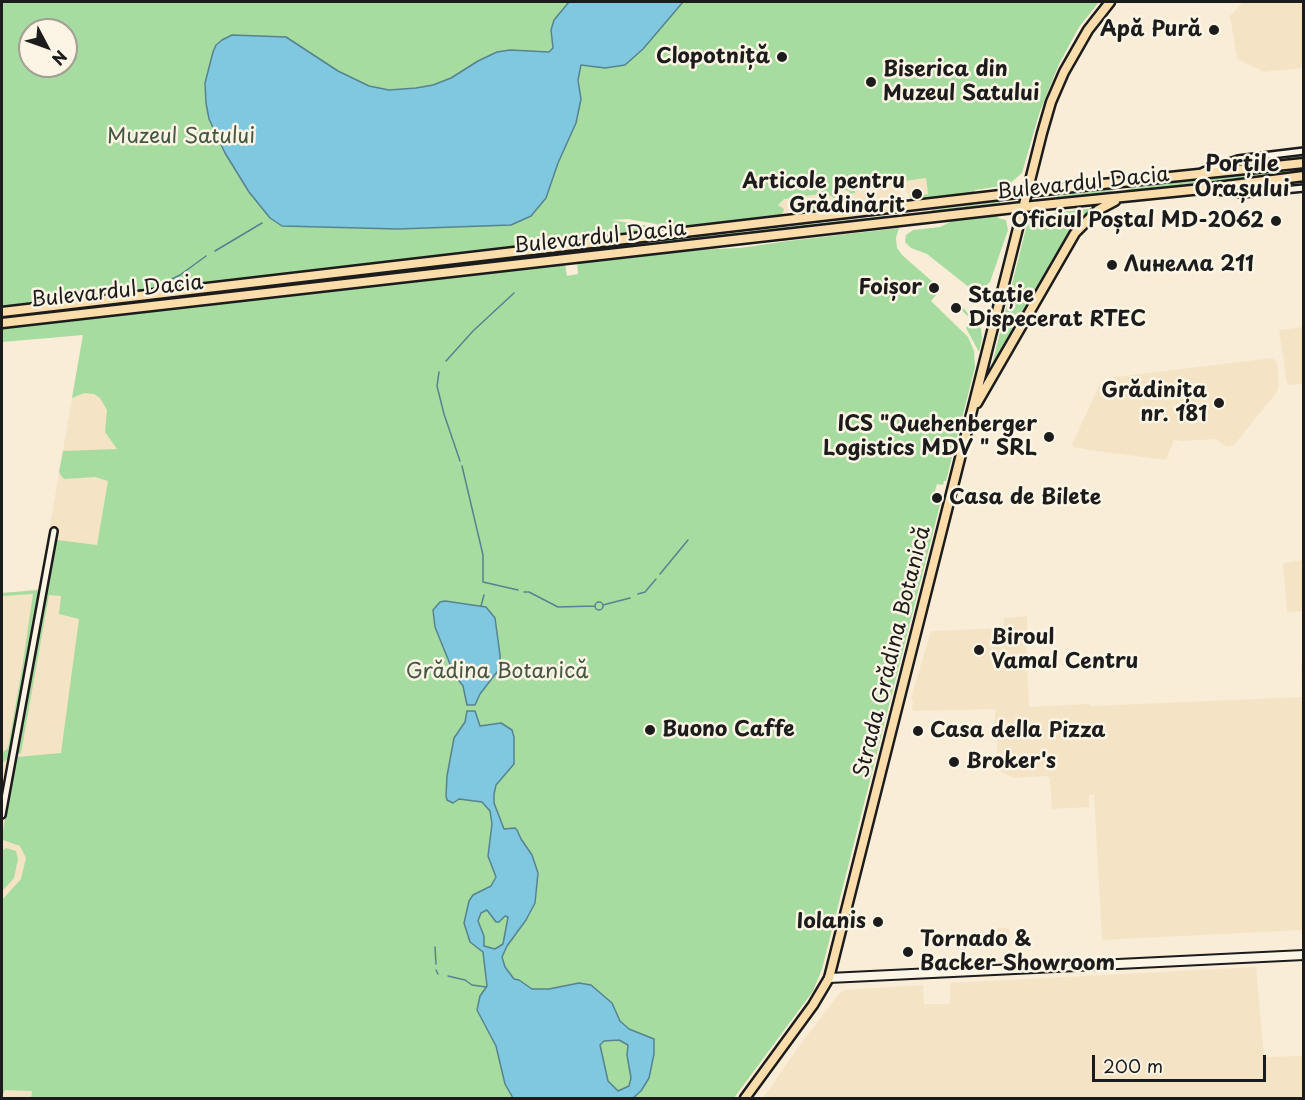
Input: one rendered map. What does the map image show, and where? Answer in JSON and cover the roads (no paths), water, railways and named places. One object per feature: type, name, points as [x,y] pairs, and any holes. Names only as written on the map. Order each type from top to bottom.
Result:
[{"type":"main road","name":"Strada Grădina Botanică","points":[[745,1098],[813,1005],[829,978],[1026,192],[1051,102],[1064,72],[1088,30],[1110,2]]},
{"type":"main road","name":"Bulevardul Dacia","points":[[2,312],[1026,192],[1304,163]]},
{"type":"main road","name":"Bulevardul Dacia","points":[[2,323],[1304,176]]},
{"type":"main road","points":[[972,411],[1075,233],[1098,210],[1120,198],[1120,183]]},
{"type":"main road","points":[[745,226],[746,240]]},
{"type":"main road","points":[[829,978],[1304,955]]},
{"type":"street","name":"Bulevardul Dacia","points":[[1195,174],[1238,159],[1304,151]]},
{"type":"street","name":"Bulevardul Dacia","points":[[1202,189],[1242,194],[1304,188]]},
{"type":"street","points":[[2,815],[54,531]]},
{"type":"water","points":[[569,2],[683,2],[643,49],[625,65],[605,68],[581,65],[578,80],[581,99],[576,123],[558,163],[546,198],[531,216],[511,225],[398,229],[282,226],[270,218],[249,192],[225,153],[209,119],[205,83],[213,52],[216,45],[232,35],[286,37],[338,71],[369,86],[389,90],[416,88],[451,78],[497,52],[510,50],[549,52],[553,48],[551,30],[554,20]]},
{"type":"water","points":[[440,602],[486,607],[495,618],[500,666],[475,705],[467,705],[463,686],[454,674],[435,627],[433,610]]},
{"type":"water","points":[[467,711],[475,711],[480,726],[501,723],[512,730],[514,764],[496,785],[494,803],[504,829],[515,828],[517,830],[532,855],[538,873],[535,903],[507,946],[502,957],[505,967],[514,979],[532,989],[549,989],[579,983],[591,985],[612,1003],[620,1021],[629,1029],[654,1039],[654,1054],[649,1078],[641,1091],[633,1098],[513,1098],[505,1084],[496,1046],[477,1010],[480,996],[487,986],[483,952],[470,942],[464,923],[469,901],[473,895],[491,886],[496,877],[488,856],[492,824],[490,811],[482,802],[459,799],[453,803],[447,800],[446,796],[454,738],[465,722]],"holes":[[[487,910],[496,922],[505,916],[508,917],[503,944],[495,949],[484,946],[484,936],[478,921],[481,913]],[[619,1040],[628,1045],[627,1055],[631,1078],[629,1086],[618,1091],[608,1081],[600,1045],[604,1041]]]},
{"type":"waterway","points":[[215,251],[262,223]]},
{"type":"waterway","points":[[101,296],[154,288],[180,275],[206,256]]},
{"type":"waterway","points":[[446,361],[473,331],[514,293]]},
{"type":"waterway","points":[[2,308],[69,300]]},
{"type":"waterway","points":[[439,372],[437,386],[460,461]]},
{"type":"waterway","points":[[462,466],[483,555],[483,582],[518,590]]},
{"type":"waterway","points":[[660,574],[688,540]]},
{"type":"waterway","points":[[638,594],[645,592],[656,579]]},
{"type":"waterway","points":[[524,592],[529,592],[558,607],[595,606]]},
{"type":"waterway","points":[[481,606],[484,595]]},
{"type":"waterway","points":[[603,605],[630,598]]},
{"type":"waterway","points":[[599,602],[603,606],[599,610],[595,606],[599,602]]},
{"type":"waterway","points":[[435,947],[436,964]]},
{"type":"waterway","points":[[436,970],[438,974]]},
{"type":"waterway","points":[[448,976],[465,980],[472,985],[486,987]]},
{"type":"place","name":"Apă Pură","points":[[1214,30]]},
{"type":"place","name":"Clopotniță","points":[[782,57]]},
{"type":"place","name":"Biserica din Muzeul Satului","points":[[871,82]]},
{"type":"place","name":"Articole pentru Grădinărit","points":[[917,194]]},
{"type":"place","name":"Oficiul Poștal MD-2062","points":[[1276,221]]},
{"type":"place","name":"Линелла 211","points":[[1112,265]]},
{"type":"place","name":"Foișor","points":[[934,288]]},
{"type":"place","name":"Stație Dispecerat RTEC","points":[[956,308]]},
{"type":"place","name":"Grădinița nr. 181","points":[[1219,403]]},
{"type":"place","name":"ICS \"Quehenberger Logistics MDV \" SRL","points":[[1049,437]]},
{"type":"place","name":"Casa de Bilete","points":[[937,498]]},
{"type":"place","name":"Biroul Vamal Centru","points":[[979,650]]},
{"type":"place","name":"Buono Caffe","points":[[650,730]]},
{"type":"place","name":"Casa della Pizza","points":[[918,731]]},
{"type":"place","name":"Broker's","points":[[954,762]]},
{"type":"place","name":"Iolanis","points":[[878,922]]},
{"type":"place","name":"Tornado & Backer Showroom","points":[[908,952]]},
{"type":"district","name":"Porțile Orașului","points":[[1242,178]]},
{"type":"park label","name":"Muzeul Satului","points":[[181,137]]},
{"type":"park label","name":"Grădina Botanică","points":[[497,672]]}]
